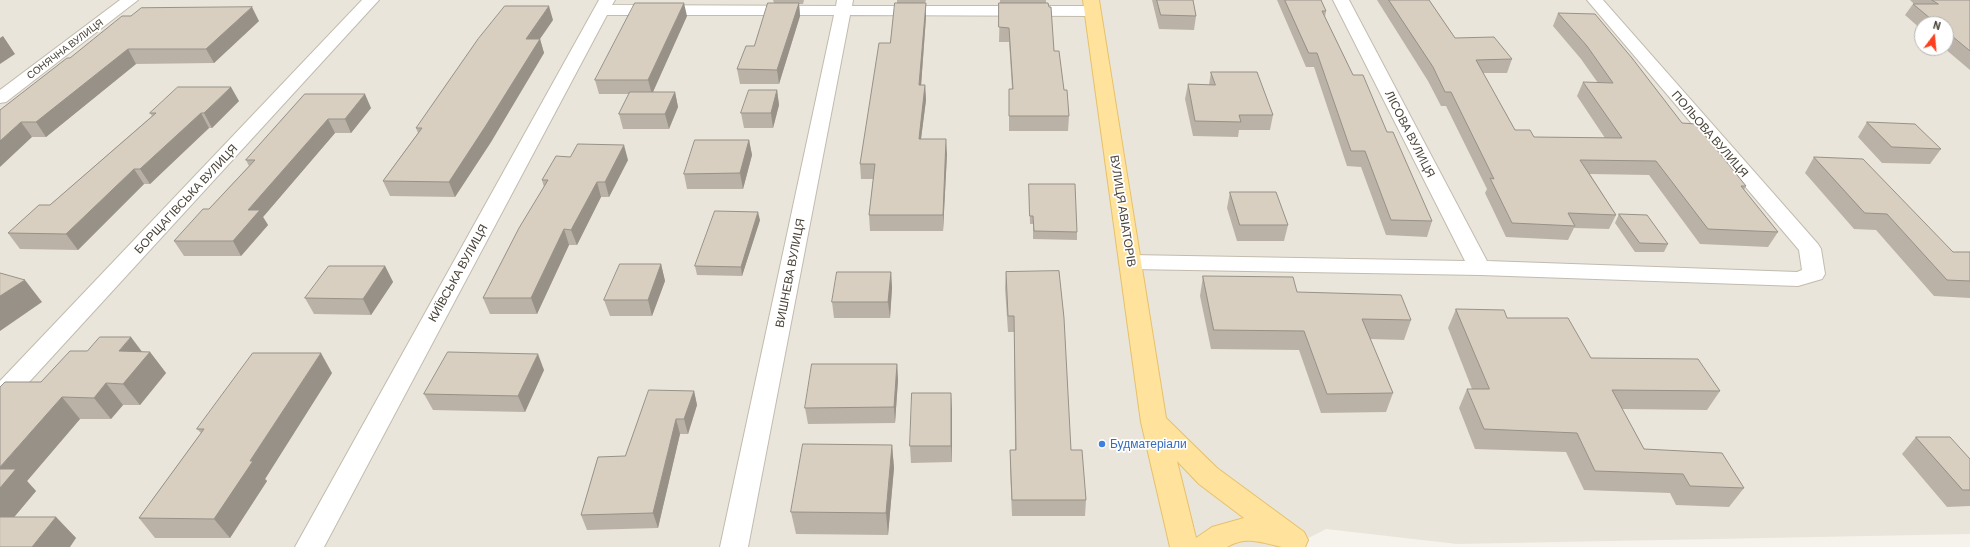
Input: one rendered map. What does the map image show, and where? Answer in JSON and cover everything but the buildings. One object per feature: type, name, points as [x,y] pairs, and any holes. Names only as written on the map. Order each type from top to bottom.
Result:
[{"type":"main road","name":"ВУЛИЦЯ АВІАТОРІВ","points":[[1091,5],[1154,422],[1184,547]]},
{"type":"main road","points":[[1154,422],[1208,476],[1299,544]]},
{"type":"main road","points":[[1205,547],[1216,537],[1233,531],[1253,529],[1274,532],[1299,544]]},
{"type":"street","name":"СОНЯЧНА ВУЛИЦЯ","points":[[0,98],[130,0]]},
{"type":"street","name":"БОРЩАГІВСЬКА ВУЛИЦЯ","points":[[0,397],[371,0]]},
{"type":"street","name":"ЛІСОВА ВУЛИЦЯ","points":[[1341,0],[1480,268]]},
{"type":"street","name":"ПОЛЬОВА ВУЛИЦЯ","points":[[1480,268],[1798,279],[1814,274],[1810,249],[1595,0]]},
{"type":"street","points":[[604,5],[1091,5]]},
{"type":"street","name":"КИЇВСЬКА ВУЛИЦЯ","points":[[309,547],[604,5]]},
{"type":"street","name":"ВИШНЕВА ВУЛИЦЯ","points":[[734,547],[844,5]]},
{"type":"street","points":[[1131,262],[1480,268]]},
{"type":"shaded area","points":[[0,0],[1970,0],[1970,534],[1457,544],[1326,529],[1291,547],[0,547]]},
{"type":"place","name":"Будматеріали","points":[[1102,444]]}]
